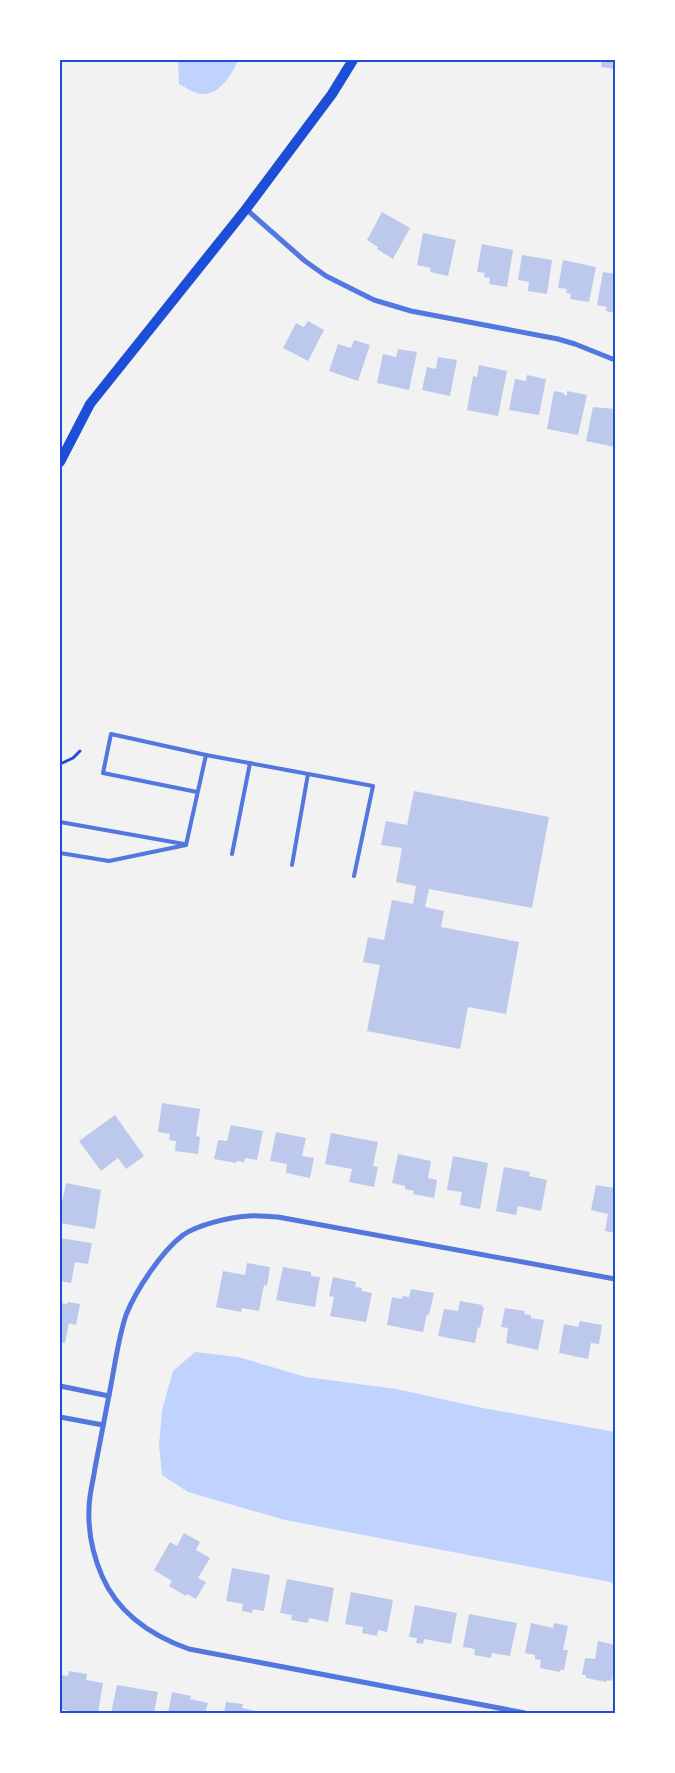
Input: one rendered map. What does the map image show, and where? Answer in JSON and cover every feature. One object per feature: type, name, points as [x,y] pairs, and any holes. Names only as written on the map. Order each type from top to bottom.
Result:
[{"type":"main road","points":[[60,462],[90,404],[246,209],[332,94],[353,60]]},
{"type":"street","points":[[246,209],[305,261],[326,276],[374,300],[411,311],[558,339],[615,360]]},
{"type":"street","points":[[525,1713],[189,1650],[166,1641],[144,1628],[130,1616],[114,1597],[103,1578],[90,1534],[90,1500],[109,1396],[124,1324],[140,1290],[155,1266],[182,1236],[199,1226],[247,1216],[278,1217],[615,1279]]},
{"type":"street","points":[[60,1386],[109,1396]]},
{"type":"street","points":[[60,1417],[103,1425]]},
{"type":"lane","points":[[197,792],[103,773],[111,734],[206,755],[373,786],[354,876]]},
{"type":"lane","points":[[186,845],[206,755]]},
{"type":"lane","points":[[232,854],[250,763]]},
{"type":"lane","points":[[292,865],[308,774]]},
{"type":"lane","points":[[60,822],[186,845]]},
{"type":"lane","points":[[60,853],[109,861],[186,845]]},
{"type":"path","points":[[60,764],[73,758],[80,751]]},
{"type":"water","points":[[178,60],[238,60],[229,77],[220,87],[208,93],[199,94],[179,84]]},
{"type":"water","points":[[195,1352],[238,1357],[306,1377],[396,1389],[483,1408],[615,1432],[615,1583],[285,1520],[188,1492],[162,1475],[159,1445],[162,1410],[173,1371]]},
{"type":"building","points":[[602,60],[615,60],[615,69],[601,67]]},
{"type":"building","points":[[382,212],[410,228],[393,259],[367,240]]},
{"type":"building","points":[[423,233],[456,240],[448,276],[430,272],[431,268],[417,265]]},
{"type":"building","points":[[482,244],[513,250],[507,287],[489,284],[490,278],[484,277],[485,273],[477,272]]},
{"type":"building","points":[[522,255],[552,260],[547,294],[528,291],[529,282],[518,280]]},
{"type":"building","points":[[563,260],[596,267],[589,302],[570,299],[571,294],[566,293],[567,289],[558,288]]},
{"type":"building","points":[[603,272],[615,274],[615,313],[606,311],[607,307],[597,305]]},
{"type":"building","points":[[308,321],[324,330],[308,361],[283,348],[296,323],[304,327]]},
{"type":"building","points":[[354,340],[370,345],[358,381],[329,371],[338,344],[351,348]]},
{"type":"building","points":[[398,349],[417,352],[409,390],[377,383],[383,354],[396,357]]},
{"type":"building","points":[[438,357],[457,360],[450,396],[422,390],[427,367],[436,369]]},
{"type":"building","points":[[479,365],[507,371],[498,416],[467,410],[473,376],[477,377]]},
{"type":"building","points":[[527,375],[546,379],[539,415],[509,410],[515,379],[526,381]]},
{"type":"building","points":[[554,391],[564,393],[564,395],[567,395],[567,391],[587,395],[578,435],[547,429]]},
{"type":"building","points":[[593,407],[615,409],[615,447],[586,441]]},
{"type":"building","points":[[414,791],[549,817],[532,908],[429,889],[425,907],[444,911],[441,927],[519,942],[506,1014],[468,1007],[460,1049],[367,1031],[380,965],[363,962],[368,937],[384,940],[392,900],[413,904],[416,886],[396,882],[402,848],[381,845],[386,821],[407,825]]},
{"type":"building","points":[[162,1103],[200,1109],[196,1136],[200,1137],[198,1154],[175,1151],[176,1141],[169,1140],[170,1134],[158,1132]]},
{"type":"building","points":[[115,1115],[144,1156],[126,1169],[118,1158],[101,1171],[79,1141]]},
{"type":"building","points":[[231,1125],[263,1131],[257,1160],[245,1158],[244,1162],[237,1161],[236,1163],[214,1159],[218,1140],[227,1141]]},
{"type":"building","points":[[276,1132],[306,1138],[302,1156],[314,1158],[310,1178],[286,1173],[287,1164],[270,1161]]},
{"type":"building","points":[[331,1133],[378,1142],[373,1166],[378,1167],[374,1187],[349,1182],[352,1169],[325,1164]]},
{"type":"building","points":[[398,1154],[431,1161],[428,1178],[437,1180],[434,1198],[413,1194],[414,1191],[405,1189],[405,1186],[392,1183]]},
{"type":"building","points":[[453,1156],[488,1163],[480,1209],[460,1205],[462,1192],[447,1190]]},
{"type":"building","points":[[504,1167],[530,1172],[529,1176],[547,1180],[541,1211],[518,1206],[516,1215],[496,1211]]},
{"type":"building","points":[[66,1183],[101,1190],[95,1229],[60,1223],[60,1212]]},
{"type":"building","points":[[596,1185],[615,1188],[615,1233],[605,1231],[608,1214],[591,1210]]},
{"type":"building","points":[[60,1238],[92,1243],[88,1264],[75,1262],[71,1283],[60,1281]]},
{"type":"building","points":[[247,1263],[270,1267],[267,1286],[264,1285],[259,1311],[242,1308],[241,1312],[216,1307],[223,1271],[245,1275]]},
{"type":"building","points":[[283,1267],[311,1272],[311,1276],[320,1277],[315,1307],[276,1300]]},
{"type":"building","points":[[333,1277],[356,1282],[355,1287],[362,1288],[361,1291],[372,1293],[366,1322],[330,1316],[334,1297],[329,1296]]},
{"type":"building","points":[[411,1289],[434,1293],[423,1332],[387,1325],[392,1297],[402,1299],[403,1296],[409,1297]]},
{"type":"building","points":[[460,1301],[484,1307],[475,1343],[438,1336],[444,1309],[458,1311]]},
{"type":"building","points":[[68,1302],[80,1304],[76,1325],[69,1323],[65,1343],[60,1342],[60,1303],[67,1304]]},
{"type":"building","points":[[505,1308],[525,1311],[524,1314],[531,1315],[531,1318],[544,1320],[538,1350],[506,1343],[508,1328],[501,1327]]},
{"type":"building","points":[[580,1321],[602,1325],[599,1344],[591,1343],[588,1359],[559,1353],[564,1324],[578,1327]]},
{"type":"building","points":[[184,1533],[200,1542],[196,1550],[210,1558],[198,1578],[206,1582],[196,1599],[187,1594],[186,1596],[169,1586],[172,1581],[154,1570],[170,1542],[177,1546]]},
{"type":"building","points":[[232,1568],[270,1575],[264,1611],[253,1609],[252,1613],[242,1611],[243,1604],[226,1601]]},
{"type":"building","points":[[287,1579],[334,1588],[328,1622],[309,1618],[308,1623],[291,1620],[292,1615],[280,1613]]},
{"type":"building","points":[[351,1592],[393,1600],[387,1632],[378,1630],[377,1636],[362,1633],[363,1627],[345,1624]]},
{"type":"building","points":[[415,1605],[457,1613],[451,1644],[424,1639],[423,1644],[416,1643],[417,1638],[409,1637]]},
{"type":"building","points":[[469,1614],[517,1623],[510,1656],[492,1653],[491,1658],[474,1655],[475,1649],[463,1647]]},
{"type":"building","points":[[531,1623],[553,1628],[554,1623],[568,1626],[563,1650],[568,1650],[564,1670],[560,1670],[560,1672],[540,1668],[541,1660],[535,1659],[535,1655],[525,1653]]},
{"type":"building","points":[[598,1641],[615,1645],[615,1674],[613,1674],[612,1681],[607,1680],[606,1682],[586,1678],[586,1675],[582,1675],[585,1658],[595,1659]]},
{"type":"building","points":[[69,1671],[87,1674],[86,1680],[103,1683],[98,1713],[80,1713],[60,1709],[60,1675],[68,1676]]},
{"type":"building","points":[[117,1685],[158,1692],[154,1713],[111,1713]]},
{"type":"building","points":[[172,1692],[191,1696],[190,1699],[208,1703],[205,1713],[168,1713]]},
{"type":"building","points":[[226,1702],[243,1704],[242,1708],[265,1713],[224,1713]]}]
